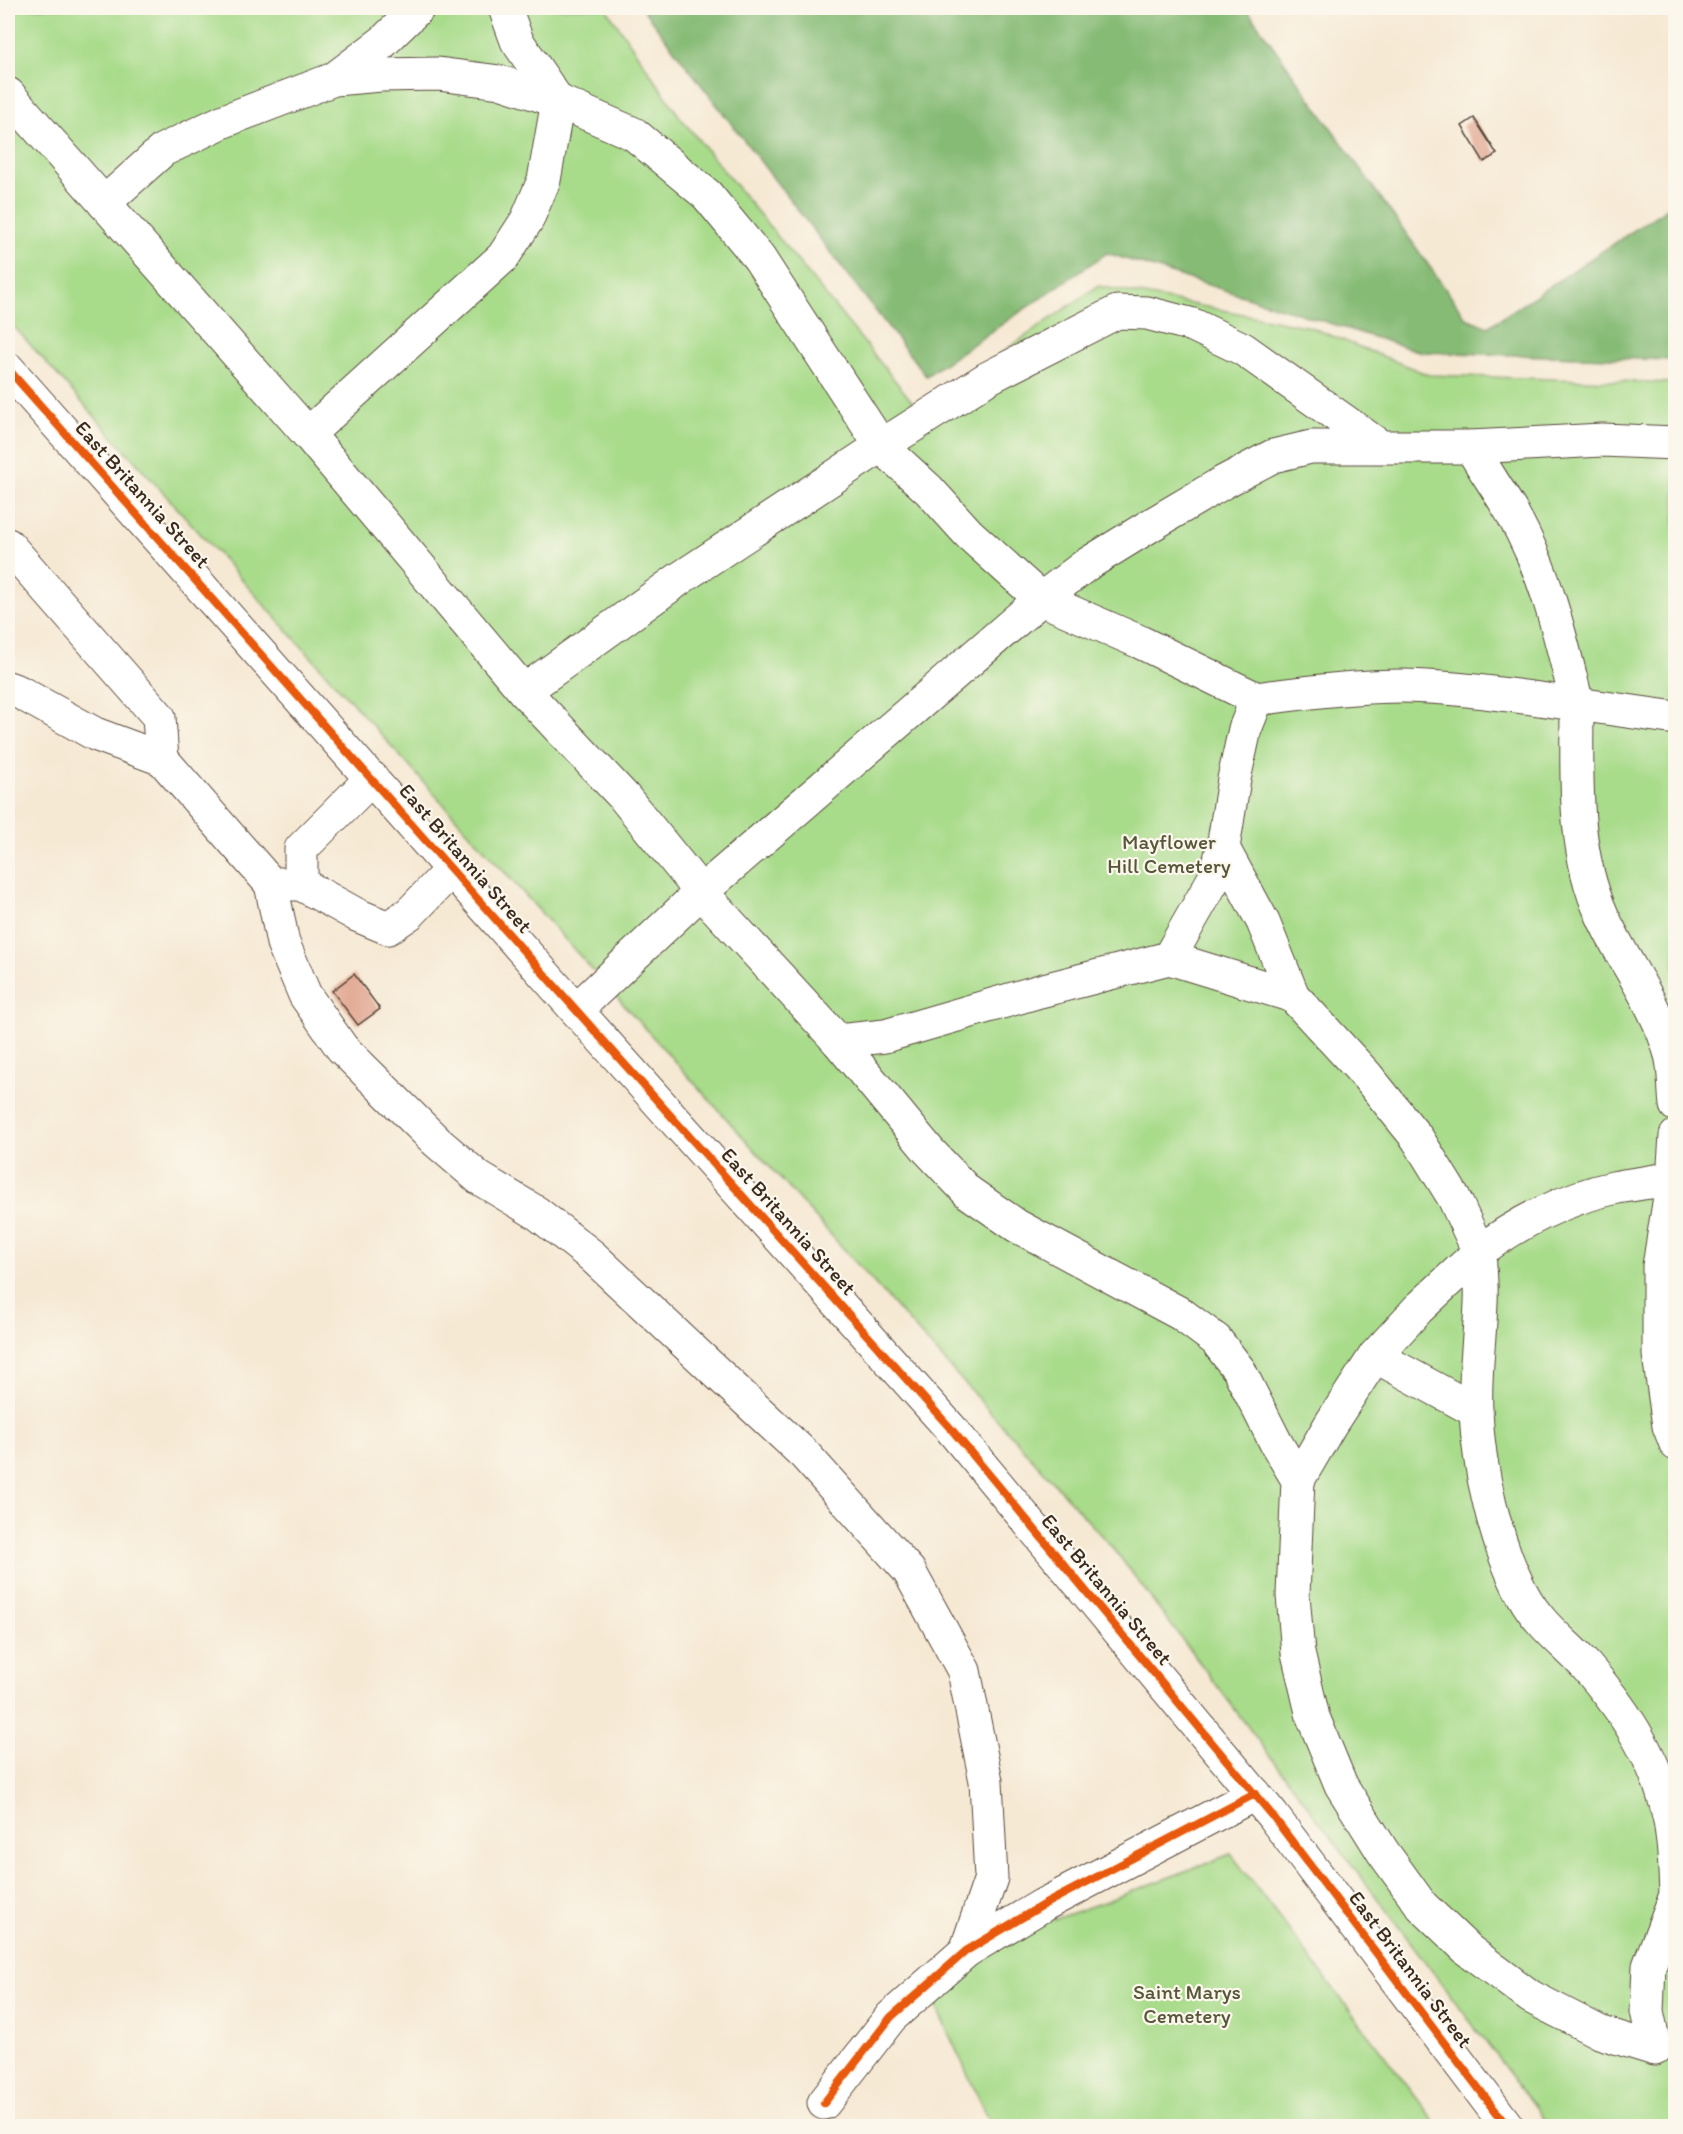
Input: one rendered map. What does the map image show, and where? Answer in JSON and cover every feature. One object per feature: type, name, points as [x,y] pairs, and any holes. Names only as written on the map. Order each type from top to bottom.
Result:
[{"type":"street","points":[[104,203],[163,150],[224,121],[334,78],[383,42],[418,8]]},
{"type":"street","points":[[308,434],[503,257],[527,220],[544,180],[558,101],[517,41],[505,8]]},
{"type":"street","points":[[334,78],[438,74],[500,82],[558,101],[634,134],[707,195],[759,258],[881,446],[929,490],[969,534],[1041,599],[1140,642],[1257,699],[1334,688],[1404,686],[1483,692],[1676,718]]},
{"type":"street","points":[[8,94],[308,434],[524,692],[624,797],[701,892],[838,1041],[929,1151],[968,1192],[1017,1226],[1181,1314],[1216,1340],[1239,1370],[1276,1443],[1298,1480]]},
{"type":"street","points":[[524,692],[682,576],[881,446],[988,378],[1117,312],[1147,313],[1193,325],[1243,349],[1381,447]]},
{"type":"street","name":"East Britannia Street","points":[[8,369],[952,1430],[1280,1824],[1507,2127]]},
{"type":"street","points":[[576,1010],[701,892],[1041,599],[1086,565],[1222,483],[1273,456],[1311,447],[1471,447],[1602,440],[1676,443]]},
{"type":"street","points":[[1471,447],[1513,514],[1547,591],[1561,636],[1577,704],[1576,808],[1586,868],[1601,915],[1655,1016],[1671,1056],[1676,1105]]},
{"type":"street","points":[[8,546],[159,717],[162,759]]},
{"type":"street","points":[[8,688],[95,734],[162,759],[286,884],[388,928],[410,913],[452,869]]},
{"type":"street","points":[[1169,958],[1216,875],[1245,729],[1257,699]]},
{"type":"street","points":[[372,778],[301,849],[286,884],[283,943],[305,995],[342,1048],[437,1142],[479,1178],[537,1213],[591,1256],[806,1455],[909,1571],[964,1671],[986,1781],[991,1878],[966,1951]]},
{"type":"street","points":[[1223,848],[1263,922],[1293,996],[1368,1076],[1417,1138],[1454,1198],[1479,1252],[1481,1300],[1476,1411],[1481,1454],[1494,1521],[1523,1595],[1540,1622],[1606,1689],[1649,1756],[1664,1795],[1673,1841],[1676,1894],[1649,1966],[1647,2011],[1665,2059]]},
{"type":"street","points":[[838,1041],[885,1036],[1040,991],[1169,958],[1293,996]]},
{"type":"street","points":[[1676,1136],[1674,1178],[1659,1266],[1659,1355],[1669,1426],[1676,1444]]},
{"type":"street","points":[[1665,2059],[1599,2032],[1531,1996],[1468,1950],[1422,1906],[1383,1852],[1341,1785],[1313,1717],[1298,1653],[1293,1595],[1298,1480],[1330,1425],[1376,1356],[1418,1310],[1479,1252],[1504,1233],[1553,1208],[1611,1188],[1674,1178]]},
{"type":"street","points":[[1376,1356],[1476,1411]]},
{"type":"street","points":[[824,2103],[891,2017],[966,1951],[1043,1905],[1255,1794]]},
{"type":"green space","name":"Mayflower Hill Cemetery","points":[[8,8],[606,8],[680,117],[919,410],[1098,286],[1310,327],[1429,375],[1675,383],[1675,2126],[1549,2126],[1117,1553],[8,320]]},
{"type":"green space","points":[[642,8],[1246,8],[1466,318],[1488,327],[1675,203],[1675,360],[1421,352],[1107,253],[926,376]]},
{"type":"green space","name":"Saint Marys Cemetery","points":[[1231,1854],[1438,2126],[992,2126],[930,1994],[1018,1932]]},
{"type":"building","points":[[1474,118],[1497,154],[1484,162],[1462,126]]},
{"type":"building","points":[[354,974],[380,1009],[358,1025],[332,991]]},
{"type":"cycle path","points":[[8,369],[952,1430],[1272,1815],[1507,2126]]},
{"type":"cycle path","points":[[824,2103],[891,2017],[966,1951],[1043,1905],[1255,1794]]}]
